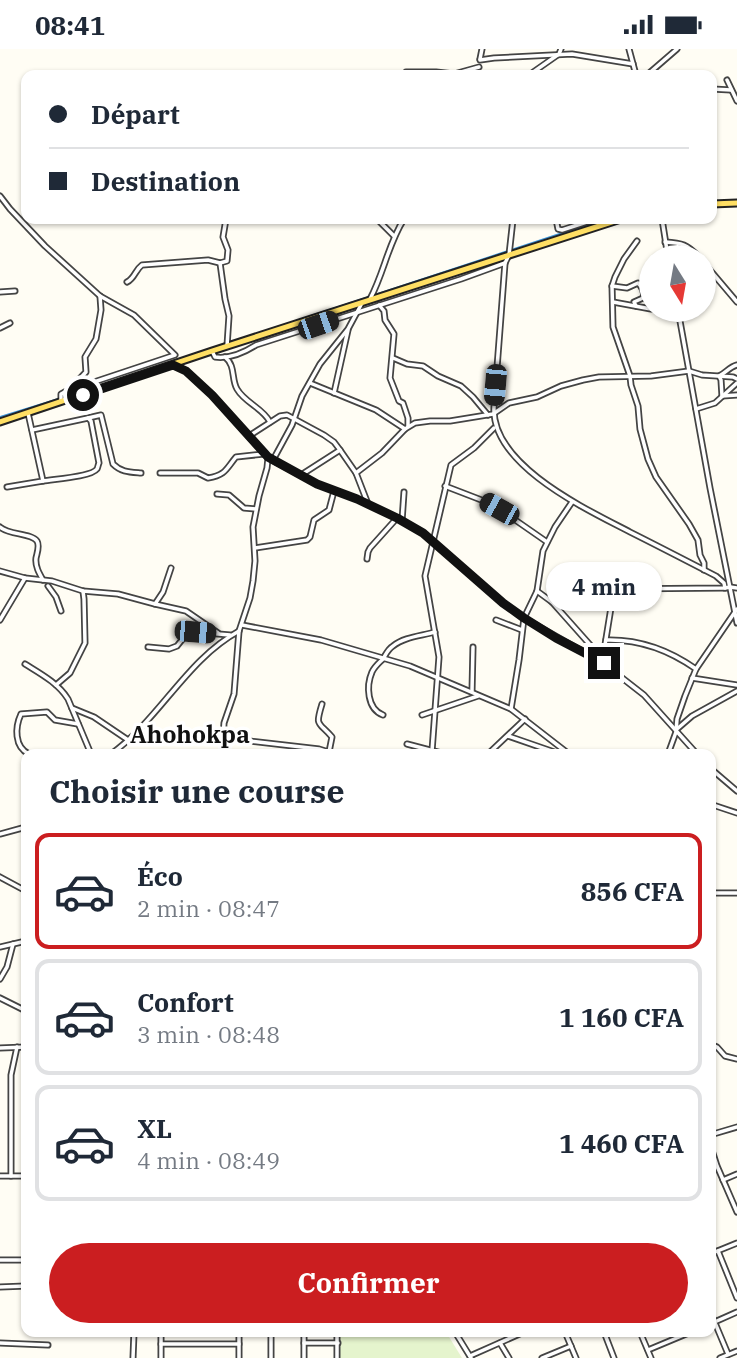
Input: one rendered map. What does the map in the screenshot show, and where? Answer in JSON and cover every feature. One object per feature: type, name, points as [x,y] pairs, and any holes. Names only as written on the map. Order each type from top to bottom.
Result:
[{"type":"main road","points":[[717,204],[737,203]]},
{"type":"main road","points":[[0,422],[173,365],[227,344],[365,302],[596,224]]},
{"type":"street","points":[[479,70],[482,49]]},
{"type":"street","points":[[629,49],[635,70]]},
{"type":"street","points":[[653,70],[677,49]]},
{"type":"street","points":[[480,60],[560,51],[633,64]]},
{"type":"street","points":[[535,70],[560,51]]},
{"type":"street","points":[[469,70],[480,67]]},
{"type":"street","points":[[727,80],[737,101]]},
{"type":"street","points":[[717,89],[731,90]]},
{"type":"street","points":[[0,196],[21,221]]},
{"type":"street","points":[[24,224],[100,296],[134,315],[175,355],[67,391],[61,394],[61,402]]},
{"type":"street","points":[[127,282],[142,265],[228,261],[223,237],[225,224]]},
{"type":"street","points":[[382,224],[394,236]]},
{"type":"street","points":[[222,749],[227,712],[234,694],[240,631],[255,561],[253,527],[268,457],[293,420],[302,396],[320,364],[348,329],[381,276],[394,236],[401,224]]},
{"type":"street","points":[[512,224],[509,255],[505,263],[491,415],[495,427],[523,465],[572,502],[704,570],[728,588]]},
{"type":"street","points":[[557,224],[562,230],[581,224]]},
{"type":"street","points":[[663,224],[666,245]]},
{"type":"street","points":[[637,241],[624,259],[612,286],[614,334],[630,376],[648,459],[656,477],[698,540],[699,552],[705,563],[704,570]]},
{"type":"street","points":[[665,242],[684,245]]},
{"type":"street","points":[[220,263],[229,316],[227,344]]},
{"type":"street","points":[[212,351],[215,357],[244,352],[265,342],[505,263]]},
{"type":"street","points":[[716,277],[737,302]]},
{"type":"street","points":[[612,286],[627,288],[638,283],[644,295],[634,302],[636,306]]},
{"type":"street","points":[[0,292],[15,291]]},
{"type":"street","points":[[67,391],[86,372],[85,357],[96,339],[101,310],[100,296]]},
{"type":"street","points":[[613,302],[639,307]]},
{"type":"street","points":[[379,305],[394,334],[390,378],[399,401],[403,403],[407,427]]},
{"type":"street","points":[[680,322],[728,588],[737,623]]},
{"type":"street","points":[[0,328],[10,323]]},
{"type":"street","points":[[334,393],[348,329]]},
{"type":"street","points":[[225,357],[231,363],[238,391],[262,411],[270,422]]},
{"type":"street","points":[[393,358],[407,364],[423,366],[461,386],[491,415]]},
{"type":"street","points":[[173,365],[186,371],[197,381],[268,457],[300,475],[397,518],[433,541],[524,618],[604,663],[643,695],[693,749]]},
{"type":"street","points":[[720,375],[729,367],[737,365]]},
{"type":"street","points":[[356,473],[383,453],[407,427],[421,421],[450,421],[491,415],[509,403],[537,397],[569,384],[599,377],[651,376],[689,371],[702,375],[720,375],[737,381],[711,405],[696,409]]},
{"type":"street","points":[[720,375],[722,396]]},
{"type":"street","points":[[310,383],[376,410],[407,427]]},
{"type":"street","points":[[722,396],[737,395]]},
{"type":"street","points":[[28,413],[43,481]]},
{"type":"street","points":[[32,430],[102,415],[113,464],[125,472],[141,473]]},
{"type":"street","points":[[249,436],[280,416],[287,415],[324,435],[334,442],[356,473],[368,504]]},
{"type":"street","points":[[7,487],[95,471],[99,463],[91,421],[88,418]]},
{"type":"street","points":[[432,749],[439,648],[425,576],[451,465],[474,448],[495,427]]},
{"type":"street","points":[[300,475],[340,450]]},
{"type":"street","points":[[160,473],[198,473],[208,478],[223,474],[236,457],[268,457]]},
{"type":"street","points":[[445,486],[492,505],[547,542]]},
{"type":"street","points":[[255,548],[307,540],[314,520],[329,510],[334,491]]},
{"type":"street","points":[[402,521],[404,492]]},
{"type":"street","points":[[217,494],[229,495],[244,507],[256,509]]},
{"type":"street","points":[[511,709],[524,618],[537,591],[543,551],[572,502]]},
{"type":"street","points":[[368,559],[370,548],[397,518]]},
{"type":"street","points":[[1,529],[36,540],[36,565],[43,580]]},
{"type":"street","points":[[155,604],[163,592],[171,568]]},
{"type":"street","points":[[0,571],[83,590],[118,594],[186,611],[220,635]]},
{"type":"street","points":[[0,619],[25,578]]},
{"type":"street","points":[[55,595],[58,583]]},
{"type":"street","points":[[48,586],[61,611]]},
{"type":"street","points":[[552,602],[564,588],[737,589]]},
{"type":"street","points":[[600,656],[604,651],[614,589]]},
{"type":"street","points":[[56,685],[70,673],[85,643],[83,590]]},
{"type":"street","points":[[537,591],[552,602],[604,663]]},
{"type":"street","points":[[670,749],[696,669],[736,611]]},
{"type":"street","points":[[496,620],[522,630]]},
{"type":"street","points":[[242,625],[299,635],[410,666],[511,709],[563,749]]},
{"type":"street","points":[[117,749],[156,712],[211,650],[240,631]]},
{"type":"street","points":[[383,715],[373,708],[369,693],[373,670],[394,645],[435,632]]},
{"type":"street","points":[[148,647],[169,649],[177,646],[190,633],[232,636]]},
{"type":"street","points":[[606,640],[635,641],[673,655],[696,669]]},
{"type":"street","points":[[471,691],[473,647]]},
{"type":"street","points":[[25,664],[63,692],[89,749]]},
{"type":"street","points":[[692,678],[737,685]]},
{"type":"street","points":[[676,730],[692,716],[737,691]]},
{"type":"street","points":[[422,715],[480,695]]},
{"type":"street","points":[[322,704],[318,723],[332,737],[330,749]]},
{"type":"street","points":[[71,707],[94,717],[128,740]]},
{"type":"street","points":[[21,750],[17,738],[18,718],[21,713],[47,712],[55,719],[78,724]]},
{"type":"street","points":[[494,749],[525,719]]},
{"type":"street","points":[[508,736],[539,749]]},
{"type":"street","points":[[223,738],[319,749]]},
{"type":"street","points":[[407,744],[426,749]]},
{"type":"street","points":[[716,773],[737,791]]},
{"type":"street","points":[[716,806],[737,813]]},
{"type":"street","points":[[0,834],[21,828]]},
{"type":"street","points":[[0,878],[21,888]]},
{"type":"street","points":[[716,893],[737,893]]},
{"type":"street","points":[[0,947],[21,942]]},
{"type":"street","points":[[0,979],[7,967],[13,944]]},
{"type":"street","points":[[0,997],[21,1008]]},
{"type":"street","points":[[0,1048],[18,1047],[11,1075],[11,1176]]},
{"type":"street","points":[[716,1047],[722,1055],[737,1059]]},
{"type":"street","points":[[716,1133],[737,1127]]},
{"type":"street","points":[[716,1163],[736,1210]]},
{"type":"street","points":[[722,1180],[737,1174]]},
{"type":"street","points":[[0,1176],[21,1176]]},
{"type":"street","points":[[737,1243],[718,1251],[737,1298]]},
{"type":"street","points":[[0,1259],[21,1260]]},
{"type":"street","points":[[0,1287],[21,1286]]},
{"type":"street","points":[[716,1322],[737,1312]]},
{"type":"street","points":[[716,1329],[728,1354]]},
{"type":"street","points":[[134,1337],[134,1358]]},
{"type":"street","points":[[161,1337],[161,1358]]},
{"type":"street","points":[[239,1337],[239,1358]]},
{"type":"street","points":[[271,1337],[271,1358]]},
{"type":"street","points":[[304,1337],[304,1358]]},
{"type":"street","points":[[337,1337],[337,1358]]},
{"type":"street","points":[[458,1337],[471,1357],[513,1337]]},
{"type":"street","points":[[567,1337],[576,1358]]},
{"type":"street","points":[[606,1337],[614,1358]]},
{"type":"street","points":[[642,1337],[651,1358]]},
{"type":"street","points":[[648,1350],[679,1337]]},
{"type":"street","points":[[0,1343],[48,1345]]},
{"type":"street","points":[[304,1343],[338,1343]]},
{"type":"street","points":[[500,1343],[509,1358]]},
{"type":"street","points":[[161,1344],[239,1344]]},
{"type":"street","points":[[542,1358],[571,1346]]},
{"type":"street","points":[[720,1358],[737,1351]]},
{"type":"green space","points":[[339,1337],[449,1337],[462,1358],[339,1358]]},
{"type":"waterway","points":[[0,417],[590,224]]},
{"type":"district","name":"Ahohokpa","points":[[190,734]]},
{"type":"route","points":[[83,395],[173,365],[186,371],[212,395],[268,457],[317,484],[357,499],[423,533],[503,603],[556,638],[604,663]]}]
